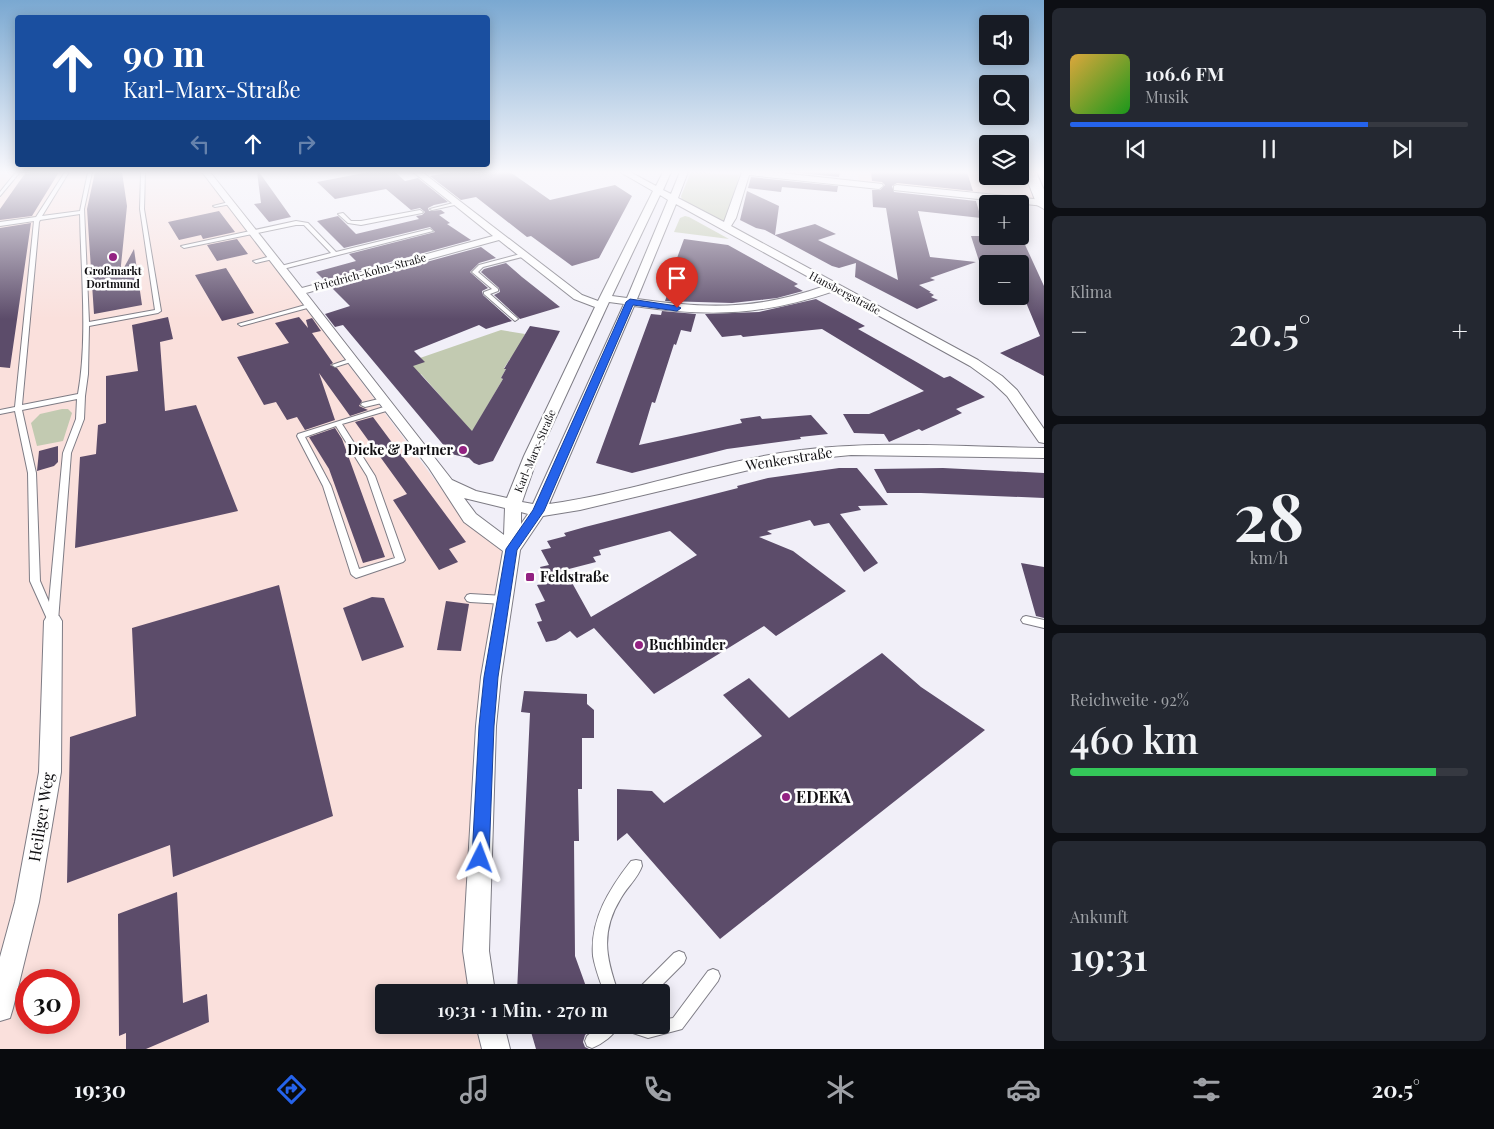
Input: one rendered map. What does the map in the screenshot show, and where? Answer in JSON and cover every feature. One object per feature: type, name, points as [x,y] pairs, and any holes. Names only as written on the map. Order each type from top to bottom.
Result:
[{"type":"street","points":[[243,221],[387,403],[448,484],[470,518],[512,549],[491,677],[486,726],[476,951],[481,984]]},
{"type":"street","points":[[480,221],[578,297],[588,302],[630,302],[691,310],[731,310],[765,307],[834,287]]},
{"type":"street","name":"Karl-Marx-Straße","points":[[512,549],[513,504],[531,456],[644,221]]},
{"type":"street","name":"Karl-Marx-Straße","points":[[512,549],[538,511],[664,221]]},
{"type":"street","name":"Hansbergstraße","points":[[712,221],[974,363],[997,378],[1012,393],[1044,439]]},
{"type":"street","points":[[725,228],[729,221]]},
{"type":"street","name":"Friedrich-Kohn-Straße","points":[[298,292],[500,237]]},
{"type":"street","name":"Wenkerstraße","points":[[538,511],[580,505],[731,469],[800,455],[851,450],[1044,452]]},
{"type":"street","points":[[448,484],[472,495],[538,511]]},
{"type":"street","name":"Heiliger Weg","points":[[0,1008],[27,902],[50,772],[53,621]]},
{"type":"street","points":[[492,1034],[496,1049]]},
{"type":"lane","points":[[0,224],[23,221]]},
{"type":"lane","points":[[37,221],[18,409],[32,472],[35,581],[53,621]]},
{"type":"lane","points":[[53,621],[67,453],[80,419],[81,396],[85,374],[86,325],[82,221]]},
{"type":"lane","points":[[86,325],[158,311],[144,221]]},
{"type":"lane","points":[[349,221],[361,223],[372,221]]},
{"type":"lane","points":[[184,246],[296,223],[306,224],[310,232],[322,245],[335,254]]},
{"type":"lane","points":[[279,268],[430,231]]},
{"type":"lane","points":[[515,318],[486,293],[496,290],[475,272],[481,266],[524,255]]},
{"type":"lane","points":[[256,261],[271,258]]},
{"type":"lane","points":[[241,324],[274,313],[309,306]]},
{"type":"lane","points":[[335,365],[352,360]]},
{"type":"lane","points":[[0,412],[81,396]]},
{"type":"lane","points":[[364,405],[387,403]]},
{"type":"lane","points":[[338,423],[371,476],[400,560],[356,574],[326,486],[300,436],[387,403]]},
{"type":"lane","points":[[470,598],[504,600]]},
{"type":"lane","points":[[1026,620],[1044,624]]},
{"type":"lane","points":[[609,984],[600,952],[603,920],[614,893],[636,866]]},
{"type":"lane","points":[[653,984],[679,958]]},
{"type":"lane","points":[[670,1026],[677,1024],[713,976]]},
{"type":"lane","points":[[592,1041],[601,1034]]},
{"type":"shaded area","points":[[0,221],[241,221],[468,524],[506,550],[465,931],[469,984],[375,984],[375,1034],[479,1034],[483,1049],[0,1049]]},
{"type":"green space","points":[[679,221],[696,221],[729,239],[674,232]]},
{"type":"green space","points":[[501,330],[525,334],[513,359],[510,359],[504,368],[506,369],[501,378],[503,379],[472,432],[421,374],[419,375],[411,366],[420,358]]},
{"type":"green space","points":[[68,409],[72,413],[63,441],[37,446],[31,423],[40,414]]},
{"type":"building","name":"Großmarkt Dortmund","points":[[88,221],[125,221],[120,275],[134,249],[142,305],[94,314]]},
{"type":"building","points":[[227,221],[235,232],[203,239],[201,235],[179,240],[168,222]]},
{"type":"building","points":[[317,221],[343,221],[356,234],[411,221],[447,221],[450,223],[447,224],[471,240],[324,280],[316,272],[356,261],[349,254],[435,232],[430,227],[344,248]]},
{"type":"building","points":[[507,221],[619,221],[599,258],[572,266],[531,236],[527,237]]},
{"type":"building","points":[[742,221],[777,221],[775,235],[815,224],[836,234],[818,240],[898,280],[888,221],[921,221],[930,257],[976,262],[930,278],[935,280],[919,285],[934,295],[931,297],[938,300],[917,309],[855,277],[856,263],[839,268],[832,266],[765,230]]},
{"type":"building","points":[[31,223],[10,368],[0,367],[0,228]]},
{"type":"building","points":[[971,236],[979,236],[979,245],[1025,245],[1044,286],[1044,376],[1000,353],[1040,336],[1027,305],[1029,305],[1029,255],[979,255],[979,261]]},
{"type":"building","points":[[237,239],[248,254],[217,261],[207,245]]},
{"type":"building","points":[[684,239],[728,245],[798,284],[794,286],[803,291],[777,298],[732,303],[665,301]]},
{"type":"building","points":[[481,247],[496,258],[479,263],[470,272],[488,288],[482,291],[483,295],[512,321],[486,329],[479,325],[414,351],[425,362],[413,366],[472,431],[503,379],[501,378],[506,369],[504,369],[530,326],[560,331],[493,461],[479,465],[469,458],[451,454],[343,325],[335,327],[325,314],[350,306],[332,288]]},
{"type":"building","points":[[506,263],[560,307],[520,319],[494,295],[500,292],[499,288],[481,272],[484,269]]},
{"type":"building","points":[[226,268],[254,313],[222,321],[195,275]]},
{"type":"building","points":[[816,299],[865,326],[858,329],[944,378],[950,376],[985,397],[956,409],[962,413],[922,431],[919,429],[889,442],[884,434],[854,433],[843,414],[869,414],[924,391],[822,329],[743,337],[741,335],[722,337],[705,314],[759,312]]},
{"type":"building","points":[[662,311],[696,314],[691,332],[681,330],[676,345],[674,344],[655,403],[652,402],[639,445],[742,423],[740,419],[760,416],[762,419],[811,415],[828,434],[727,449],[632,473],[596,463],[651,314],[661,315]]},
{"type":"building","points":[[168,317],[173,339],[160,342],[165,411],[196,405],[238,511],[75,548],[80,457],[96,454],[98,425],[106,423],[106,376],[138,371],[132,325]]},
{"type":"building","points":[[299,317],[308,328],[306,320],[312,318],[321,331],[312,333],[333,363],[330,365],[337,368],[362,401],[359,406],[368,410],[350,416],[319,373],[335,420],[305,430],[297,417],[287,420],[276,402],[264,405],[237,357],[289,343],[275,323]]},
{"type":"building","points":[[373,417],[466,542],[449,549],[458,562],[439,570],[393,500],[407,494],[355,422]]},
{"type":"building","points":[[335,428],[342,439],[385,557],[363,563],[329,469],[309,437]]},
{"type":"building","points":[[58,446],[58,462],[54,466],[37,471],[39,451]]},
{"type":"building","points":[[839,468],[857,468],[888,505],[858,506],[861,510],[840,514],[878,563],[864,572],[829,523],[814,526],[810,520],[767,531],[772,534],[759,537],[793,551],[846,591],[776,636],[764,626],[654,694],[594,628],[577,638],[570,631],[556,640],[546,642],[537,622],[542,621],[535,604],[545,601],[537,585],[547,583],[540,567],[549,565],[541,550],[551,548],[547,541],[566,536],[564,533],[585,527],[738,488],[737,486],[768,478]],"holes":[[[670,531],[697,555],[591,617],[565,570],[596,562],[593,557],[601,555],[599,550]]]},
{"type":"building","points":[[943,468],[1044,473],[1044,498],[887,493],[874,469]]},
{"type":"building","points":[[1021,563],[1044,567],[1044,618],[1036,616]]},
{"type":"building","points":[[279,585],[333,816],[173,877],[170,845],[67,883],[70,737],[136,716],[132,628]]},
{"type":"building","points":[[372,597],[384,598],[404,647],[362,661],[343,608]]},
{"type":"building","points":[[446,601],[469,604],[461,651],[437,650]]},
{"type":"building","name":"EDEKA","points":[[882,653],[921,687],[985,730],[720,939],[627,833],[617,841],[617,789],[652,791],[664,803],[762,736],[723,695],[749,678],[789,718]]},
{"type":"building","points":[[524,691],[587,694],[587,704],[594,710],[594,738],[582,738],[582,789],[578,789],[579,841],[574,841],[575,956],[585,984],[517,984],[530,713],[521,712]]},
{"type":"building","points":[[177,892],[183,1003],[207,994],[209,1022],[146,1049],[126,1049],[126,1033],[119,1036],[118,914]]},
{"type":"building","points":[[532,1034],[586,1034],[583,1042],[585,1047],[589,1049],[536,1049]]},
{"type":"place","name":"Großmarkt Dortmund","points":[[113,257]]},
{"type":"place","name":"Dicke & Partner","points":[[463,450]]},
{"type":"place","name":"Feldstraße","points":[[530,577]]},
{"type":"place","name":"Buchbinder","points":[[639,645]]},
{"type":"place","name":"EDEKA","points":[[786,797]]},
{"type":"route","points":[[480,858],[486,726],[491,677],[512,549],[538,511],[630,302],[677,308]]}]
